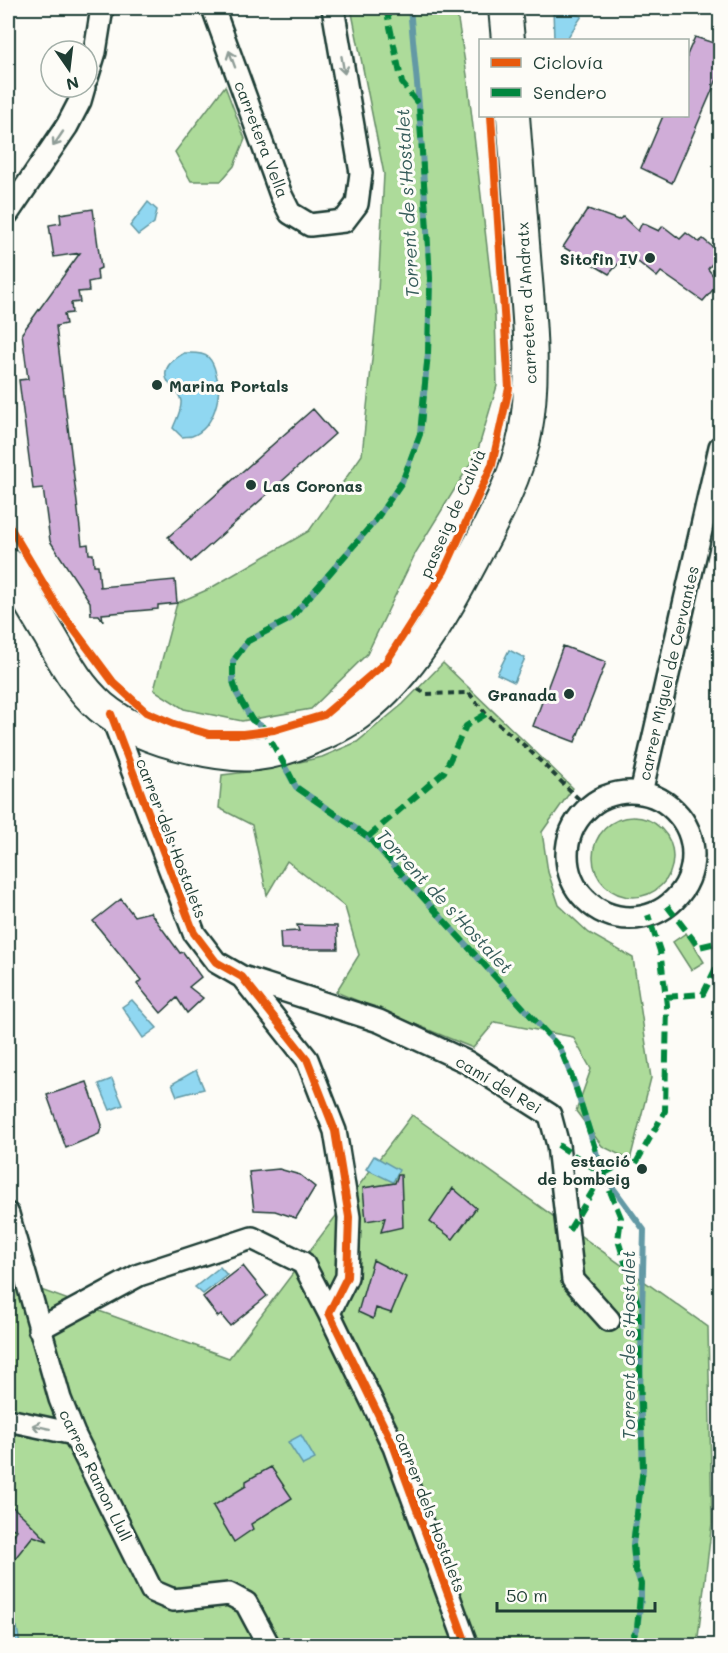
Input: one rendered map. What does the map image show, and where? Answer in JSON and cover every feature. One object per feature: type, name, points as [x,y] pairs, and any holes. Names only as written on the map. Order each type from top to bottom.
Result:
[{"type":"main road","points":[[505,8],[508,39]]},
{"type":"main road","name":"carretera d'Andratx","points":[[8,565],[77,682],[111,714],[137,730],[203,750],[256,754],[277,751],[316,736],[361,711],[397,677],[429,633],[461,581],[516,469],[525,434],[531,390],[531,349],[513,117]]},
{"type":"street","points":[[97,39],[102,8]]},
{"type":"street","name":"carretera Vella","points":[[213,8],[281,195],[290,213],[310,225],[344,221],[357,204],[361,173],[333,8]]},
{"type":"street","points":[[8,213],[67,126],[81,99]]},
{"type":"street","name":"carrer Miguel de Cervantes","points":[[641,793],[720,447]]},
{"type":"street","name":"carrer dels Hostalets","points":[[111,714],[194,933],[216,962],[243,977],[308,1059],[335,1131],[349,1217],[347,1277],[329,1313],[394,1447],[467,1646]]},
{"type":"street","points":[[620,793],[641,793],[660,800],[677,813],[688,831],[693,851],[691,872],[682,891],[667,906],[648,915],[627,918],[607,914],[589,904],[576,888],[568,869],[567,848],[572,829],[588,808],[600,799],[620,793]]},
{"type":"street","name":"camí del Rei","points":[[243,977],[380,1021],[467,1062],[550,1115],[558,1145],[573,1280],[609,1320]]},
{"type":"street","name":"carrer Ramon Llull","points":[[8,1214],[60,1399],[152,1591],[174,1600],[229,1594],[246,1603],[269,1646]]},
{"type":"street","points":[[39,1329],[139,1275],[252,1238],[303,1263],[329,1313]]},
{"type":"street","points":[[8,1420],[75,1434]]},
{"type":"path","points":[[397,677],[426,694],[469,693],[486,714],[525,746],[588,808]]},
{"type":"green space","points":[[351,8],[456,8],[467,75],[495,316],[497,386],[477,453],[416,552],[367,654],[311,709],[242,721],[184,709],[154,690],[177,603],[209,589],[309,531],[362,455],[377,311],[384,174]]},
{"type":"green space","points":[[225,86],[245,139],[234,166],[221,181],[191,181],[175,152]]},
{"type":"green space","points":[[443,663],[573,788],[542,832],[548,872],[559,905],[589,933],[633,958],[651,1078],[630,1160],[602,1146],[576,1111],[591,1069],[573,1037],[495,1022],[473,1048],[336,992],[359,955],[345,907],[287,861],[267,895],[252,825],[219,808],[222,775],[264,770],[322,757],[357,742],[403,704]]},
{"type":"green space","points":[[633,817],[648,820],[661,829],[670,842],[673,857],[670,872],[661,885],[648,894],[633,897],[618,894],[605,885],[596,872],[593,857],[596,842],[605,829],[618,820]]},
{"type":"green space","points":[[686,933],[704,962],[691,970],[673,942]]},
{"type":"green space","points":[[412,1115],[708,1327],[712,1523],[697,1645],[8,1645],[8,1278],[229,1358]]},
{"type":"water","points":[[553,8],[582,16],[567,39],[554,39]]},
{"type":"water","points":[[148,202],[157,210],[154,223],[138,235],[130,226]]},
{"type":"water","points":[[184,353],[208,357],[215,370],[218,391],[215,410],[206,426],[192,436],[182,437],[173,428],[180,411],[181,401],[168,382],[166,372],[169,364]]},
{"type":"water","points":[[509,650],[525,658],[514,682],[497,674]]},
{"type":"water","points":[[132,1000],[157,1028],[143,1038],[122,1007]]},
{"type":"water","points":[[196,1070],[204,1089],[177,1096],[172,1084]]},
{"type":"water","points":[[112,1079],[123,1105],[110,1110],[99,1084]]},
{"type":"water","points":[[374,1156],[399,1170],[393,1182],[366,1169]]},
{"type":"water","points":[[220,1267],[227,1275],[203,1294],[195,1287]]},
{"type":"water","points":[[301,1435],[315,1459],[303,1465],[288,1442]]},
{"type":"water","points":[[17,1627],[20,1645],[8,1645],[8,1629]]},
{"type":"building","points":[[695,37],[720,45],[720,72],[672,183],[641,168],[663,117],[689,117],[689,50]]},
{"type":"building","points":[[93,209],[101,268],[97,270],[98,280],[88,282],[89,291],[78,292],[80,302],[71,303],[72,313],[64,314],[66,324],[56,326],[82,545],[88,544],[89,554],[93,554],[94,565],[98,565],[100,587],[175,580],[177,603],[158,605],[158,609],[102,614],[103,621],[99,615],[91,615],[90,602],[50,541],[43,488],[33,489],[19,380],[28,379],[22,333],[80,253],[54,257],[49,225],[61,223],[60,214]]},
{"type":"building","name":"Sitofin IV","points":[[588,209],[618,220],[623,217],[638,231],[642,223],[659,231],[663,226],[680,239],[686,233],[699,242],[703,239],[720,253],[708,269],[719,283],[703,301],[661,272],[657,277],[638,262],[630,269],[620,262],[609,274],[563,247]]},
{"type":"building","name":"Las Coronas","points":[[313,409],[335,434],[191,562],[168,537]]},
{"type":"building","name":"Granada","points":[[563,646],[606,662],[575,742],[533,726]]},
{"type":"building","points":[[121,899],[134,916],[150,912],[201,977],[189,987],[203,998],[187,1013],[177,998],[161,1013],[137,984],[141,980],[93,921]]},
{"type":"building","points":[[297,925],[337,926],[338,949],[281,949],[280,932],[299,931]]},
{"type":"building","points":[[87,1082],[102,1125],[99,1134],[66,1148],[47,1095]]},
{"type":"building","points":[[279,1169],[300,1175],[315,1187],[296,1218],[275,1211],[254,1210],[249,1172]]},
{"type":"building","points":[[398,1175],[401,1175],[403,1227],[381,1232],[385,1218],[366,1221],[363,1188],[395,1183]]},
{"type":"building","points":[[453,1188],[476,1208],[453,1239],[430,1222]]},
{"type":"building","points":[[373,1260],[406,1277],[391,1313],[376,1308],[373,1319],[358,1312]]},
{"type":"building","points":[[243,1266],[267,1296],[230,1326],[221,1315],[218,1317],[203,1297]]},
{"type":"building","points":[[271,1467],[292,1498],[251,1524],[253,1529],[234,1542],[213,1506],[246,1486],[246,1481]]},
{"type":"building","points":[[8,1503],[48,1541],[33,1536],[8,1567],[8,1544],[17,1530],[8,1527]]},
{"type":"waterway","name":"Torrent de s'Hostalet","points":[[271,741],[263,727],[252,720],[237,694],[233,681],[233,661],[248,641],[290,619],[375,521],[402,482],[420,434],[428,353],[430,278],[419,105],[410,8]]},
{"type":"waterway","name":"Torrent de s'Hostalet","points":[[280,758],[296,787],[368,837],[560,1048],[575,1085],[603,1174],[644,1230],[640,1395],[643,1469],[633,1544],[635,1568],[641,1584],[641,1599],[637,1629],[629,1646]]},
{"type":"marked path","points":[[386,8],[402,83],[419,105],[430,278],[428,353],[420,434],[402,482],[375,521],[290,619],[248,641],[233,661],[233,681],[237,694],[252,720],[263,727],[296,787],[368,837],[560,1048],[575,1085],[603,1174],[568,1232]]},
{"type":"marked path","points":[[368,837],[444,772],[466,726],[486,714]]},
{"type":"marked path","points":[[667,906],[699,947],[720,942]]},
{"type":"marked path","points":[[558,1145],[603,1174],[620,1165],[635,1165],[665,1111],[667,1005],[660,951],[648,915]]},
{"type":"marked path","points":[[666,997],[703,994],[716,968],[720,953]]},
{"type":"marked path","points":[[603,1174],[621,1218],[618,1240],[638,1304],[643,1469],[633,1544],[635,1568],[641,1584],[637,1629],[629,1646]]},
{"type":"cycle path","name":"passeig de Calvià","points":[[8,524],[58,608],[113,682],[146,712],[174,724],[209,734],[243,734],[274,730],[324,715],[386,662],[444,571],[492,465],[509,388],[491,117]]},
{"type":"cycle path","points":[[111,714],[194,933],[216,962],[242,977],[307,1059],[335,1131],[349,1217],[347,1277],[329,1313],[394,1447],[467,1646]]},
{"type":"place","name":"Sitofin IV","points":[[650,258]]},
{"type":"place","name":"Marina Portals","points":[[157,385]]},
{"type":"place","name":"Las Coronas","points":[[251,485]]},
{"type":"place","name":"Granada","points":[[569,694]]},
{"type":"place","name":"estació de bombeig","points":[[642,1169]]}]
